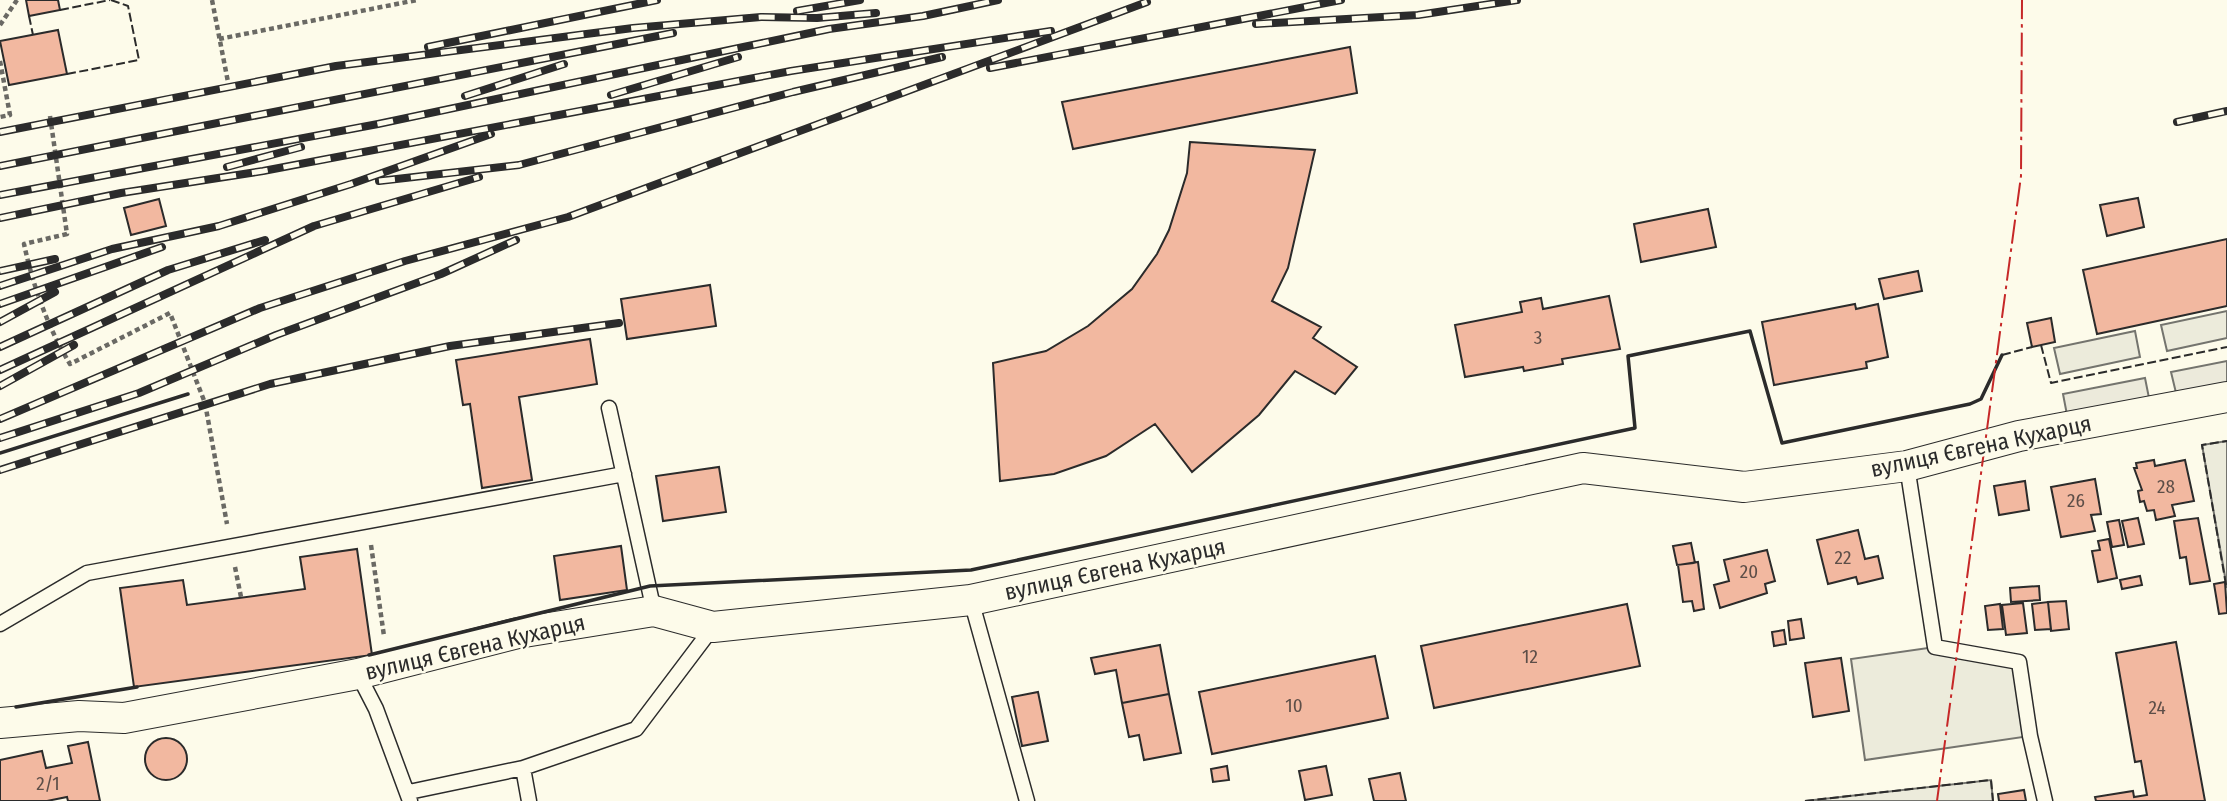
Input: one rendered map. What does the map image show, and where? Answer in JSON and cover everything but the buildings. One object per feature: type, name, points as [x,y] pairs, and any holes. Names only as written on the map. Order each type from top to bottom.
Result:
[{"type":"street","name":"вулиця Євгена Кухарця","points":[[0,723],[79,716],[124,718],[358,674],[518,633],[654,611],[713,627],[971,600],[1583,467],[1744,487],[1908,466],[2019,436],[2227,397]]},
{"type":"lane","points":[[609,408],[654,611]]},
{"type":"lane","points":[[1908,466],[1935,647],[2019,662],[2030,736],[2045,801]]},
{"type":"lane","points":[[0,624],[87,573],[624,474]]},
{"type":"lane","points":[[971,600],[1027,801]]},
{"type":"lane","points":[[358,674],[376,709],[410,797],[523,768],[636,729],[713,627]]},
{"type":"lane","points":[[523,768],[529,801]]},
{"type":"path","points":[[0,25],[16,0]]},
{"type":"path","points":[[212,0],[228,82]]},
{"type":"path","points":[[219,39],[417,0]]},
{"type":"path","points":[[0,61],[10,115],[0,117]]},
{"type":"path","points":[[50,116],[67,234],[24,244],[31,275],[50,325],[70,364],[170,313],[205,404],[241,597]]},
{"type":"path","points":[[368,523],[384,638]]},
{"type":"shaded area","points":[[2227,311],[2227,338],[2167,351],[2161,325]]},
{"type":"shaded area","points":[[2135,331],[2140,357],[2060,374],[2054,348]]},
{"type":"shaded area","points":[[2227,361],[2227,387],[2177,397],[2171,372]]},
{"type":"shaded area","points":[[2145,378],[2150,403],[2068,420],[2063,394]]},
{"type":"shaded area","points":[[2227,441],[2227,588],[2202,445]]},
{"type":"shaded area","points":[[1935,647],[2019,662],[2030,736],[1865,760],[1851,659]]},
{"type":"shaded area","points":[[1991,780],[1993,801],[1805,801]]},
{"type":"railway","points":[[428,47],[657,0]]},
{"type":"railway","points":[[797,11],[860,0]]},
{"type":"railway","points":[[0,195],[378,124],[829,29],[923,16],[998,0]]},
{"type":"railway","points":[[990,68],[1341,0]]},
{"type":"railway","points":[[1256,24],[1418,15],[1517,0]]},
{"type":"railway","points":[[0,419],[260,308],[405,261],[568,217],[1147,2]]},
{"type":"railway","points":[[0,132],[336,66],[633,28],[761,17],[817,18],[876,13]]},
{"type":"railway","points":[[0,218],[121,193],[263,171],[791,71],[1051,31]]},
{"type":"railway","points":[[0,166],[673,33]]},
{"type":"railway","points":[[611,95],[738,57]]},
{"type":"railway","points":[[379,181],[519,165],[793,92],[942,57]]},
{"type":"railway","points":[[465,96],[564,64]]},
{"type":"railway","points":[[2177,122],[2227,111]]},
{"type":"railway","points":[[0,286],[112,249],[219,226],[351,184],[491,134]]},
{"type":"railway","points":[[227,167],[301,147]]},
{"type":"railway","points":[[0,370],[314,226],[479,177]]},
{"type":"railway","points":[[0,347],[168,270],[265,240]]},
{"type":"railway","points":[[0,438],[139,393],[276,335],[441,274],[516,240]]},
{"type":"railway","points":[[0,304],[162,247]]},
{"type":"railway","points":[[0,271],[55,259]]},
{"type":"railway","points":[[0,322],[55,292]]},
{"type":"railway","points":[[0,470],[270,384],[450,346],[619,323]]},
{"type":"railway","points":[[0,386],[74,345]]},
{"type":"fence","points":[[60,10],[110,0]]},
{"type":"fence","points":[[67,74],[139,60],[128,6],[111,0]]},
{"type":"fence","points":[[29,16],[33,35]]},
{"type":"fence","points":[[2041,345],[2051,383],[2227,347]]},
{"type":"fence","points":[[2002,355],[2032,347]]},
{"type":"fence","points":[[2226,585],[2202,445],[2227,441]]},
{"type":"fence","points":[[1805,801],[1991,780],[1993,801]]},
{"type":"wall","points":[[369,655],[650,586],[971,570],[1635,428],[1628,356],[1750,331],[1782,443],[1970,404],[1981,399],[2002,355]]},
{"type":"wall","points":[[0,453],[188,394]]},
{"type":"wall","points":[[16,707],[137,687]]},
{"type":"power","points":[[1937,801],[2021,176],[2022,0]]}]
